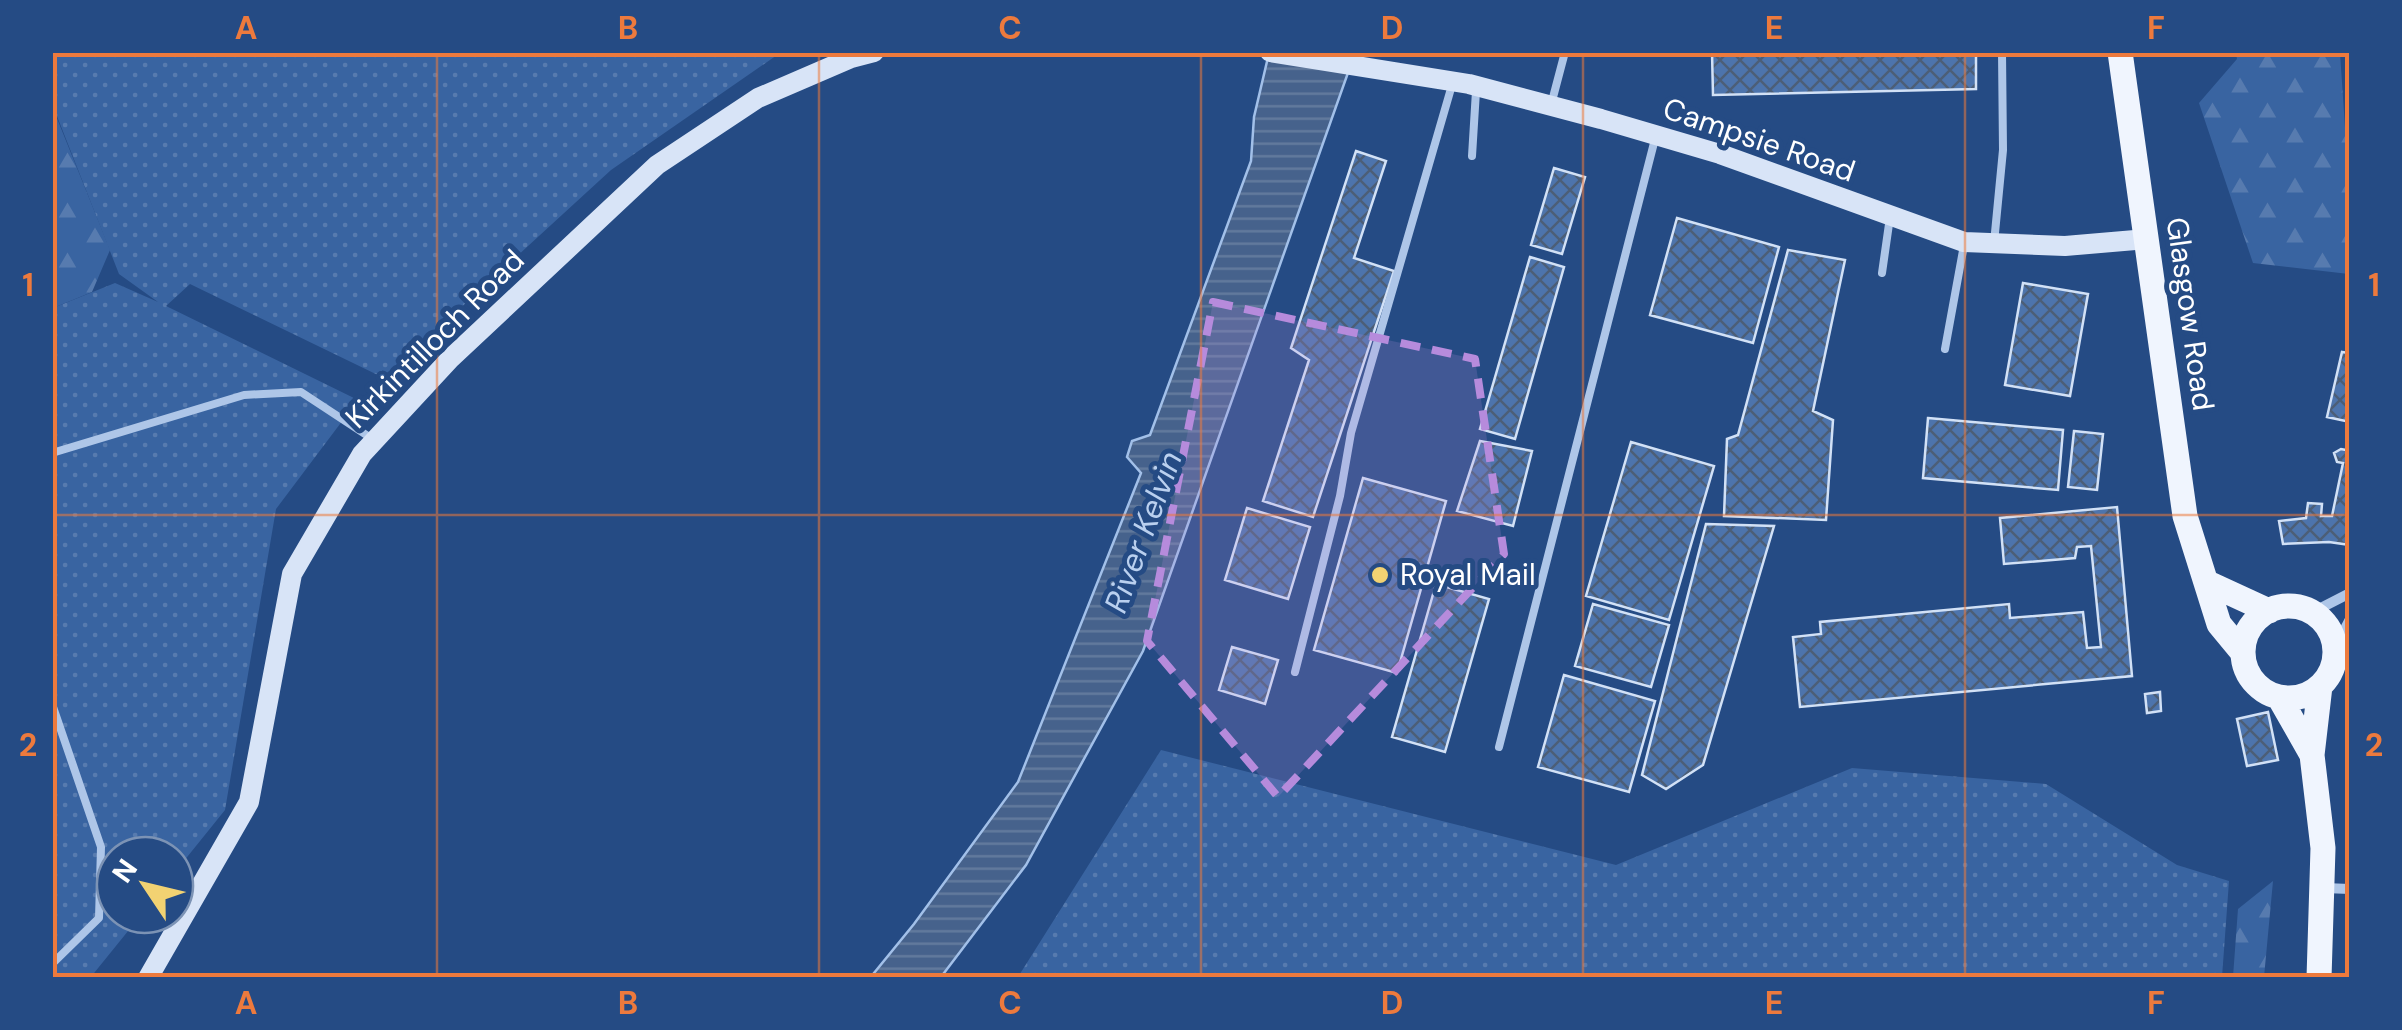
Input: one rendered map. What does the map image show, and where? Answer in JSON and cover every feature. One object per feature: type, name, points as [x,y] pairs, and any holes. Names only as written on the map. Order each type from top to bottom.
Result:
[{"type":"main road","name":"Glasgow Road","points":[[2120,52],[2184,516],[2219,624],[2244,653]]},
{"type":"main road","points":[[2206,582],[2269,611],[2299,607],[2313,612],[2328,627],[2336,648],[2332,669],[2320,686],[2308,694],[2279,697]]},
{"type":"main road","points":[[2269,611],[2250,628],[2244,653],[2254,681],[2279,697],[2312,755]]},
{"type":"main road","points":[[2319,978],[2323,888],[2319,798],[2312,755],[2320,686]]},
{"type":"street","name":"Kirkintilloch Road","points":[[148,978],[249,802],[292,574],[362,454],[450,359],[656,165],[758,98],[874,52]]},
{"type":"street","name":"Campsie Road","points":[[1270,52],[1453,81],[1551,106],[1720,154],[1964,242],[2064,246],[2147,239]]},
{"type":"street","points":[[2313,612],[2350,593]]},
{"type":"street","points":[[2336,648],[2350,619]]},
{"type":"street","points":[[2323,888],[2350,889]]},
{"type":"lane","points":[[1551,106],[1565,52]]},
{"type":"lane","points":[[1994,243],[2003,150],[2002,52]]},
{"type":"lane","points":[[1295,672],[1340,496],[1351,433],[1453,81]]},
{"type":"lane","points":[[1472,156],[1477,86]]},
{"type":"lane","points":[[1499,747],[1656,135]]},
{"type":"lane","points":[[1882,272],[1890,217]]},
{"type":"lane","points":[[1944,348],[1964,242]]},
{"type":"lane","points":[[52,453],[244,395],[300,392],[374,440]]},
{"type":"lane","points":[[52,704],[100,847],[98,918],[52,964]]},
{"type":"highlighted area","points":[[1213,302],[1475,359],[1504,554],[1278,797],[1147,641]]},
{"type":"green space","points":[[53,53],[780,53],[611,170],[384,378],[190,284],[166,306],[358,400],[276,509],[225,810],[195,847],[195,835],[95,835],[95,935],[125,935],[90,978],[53,977],[53,308],[115,283],[158,302],[119,274],[53,106]]},
{"type":"green space","points":[[2236,53],[2340,53],[2349,187],[2349,274],[2253,263],[2199,103],[2237,59]]},
{"type":"green space","points":[[52,106],[110,250],[92,292],[53,308]]},
{"type":"green space","points":[[1161,750],[1616,865],[1852,768],[2046,784],[2177,865],[2229,881],[2222,977],[1018,977]]},
{"type":"green space","points":[[2273,881],[2264,977],[2233,977],[2238,909]]},
{"type":"water","name":"River Kelvin","points":[[1269,53],[1355,53],[1143,651],[1026,865],[941,977],[870,978],[1018,782],[1141,473],[1127,457],[1132,441],[1150,435],[1251,161],[1254,117]]},
{"type":"building","points":[[1712,52],[1976,52],[1976,89],[1713,95]]},
{"type":"building","points":[[1356,151],[1386,161],[1354,258],[1394,271],[1313,517],[1263,501],[1309,360],[1291,348]]},
{"type":"building","points":[[1554,168],[1585,177],[1562,254],[1531,245]]},
{"type":"building","points":[[1677,218],[1779,247],[1753,343],[1650,315]]},
{"type":"building","points":[[1788,250],[1845,260],[1813,411],[1833,420],[1826,520],[1724,516],[1727,439],[1738,435]]},
{"type":"building","points":[[1530,257],[1564,267],[1515,439],[1480,429]]},
{"type":"building","points":[[2023,283],[2088,294],[2070,396],[2005,385]]},
{"type":"building","points":[[2342,352],[2350,353],[2350,422],[2327,417]]},
{"type":"building","points":[[1928,418],[2063,430],[2058,490],[1923,478]]},
{"type":"building","points":[[2074,431],[2103,434],[2097,490],[2068,487]]},
{"type":"building","points":[[2350,435],[2350,545],[2283,544],[2279,521],[2306,518],[2308,503],[2322,504],[2321,516],[2332,516],[2343,463],[2337,462],[2334,453],[2346,450]]},
{"type":"building","points":[[1480,441],[1532,451],[1513,526],[1457,511]]},
{"type":"building","points":[[1631,442],[1714,466],[1669,620],[1586,596]]},
{"type":"building","name":"Royal Mail","points":[[1363,478],[1446,501],[1397,673],[1314,650]]},
{"type":"building","points":[[2117,507],[2132,676],[1800,707],[1793,637],[1821,634],[1820,622],[2009,604],[2010,618],[2083,612],[2087,648],[2101,647],[2091,546],[2077,547],[2075,558],[2004,564],[2000,518]]},
{"type":"building","points":[[1247,508],[1310,527],[1288,599],[1225,580]]},
{"type":"building","points":[[1706,524],[1774,526],[1703,765],[1666,789],[1642,775]]},
{"type":"building","points":[[1436,584],[1489,599],[1445,752],[1392,737]]},
{"type":"building","points":[[1593,604],[1669,625],[1651,687],[1575,666]]},
{"type":"building","points":[[1232,647],[1278,660],[1265,704],[1219,690]]},
{"type":"building","points":[[1564,675],[1655,701],[1629,792],[1538,767]]},
{"type":"building","points":[[2160,692],[2161,711],[2147,713],[2145,694]]},
{"type":"building","points":[[2268,712],[2278,760],[2247,766],[2237,719]]},
{"type":"place","name":"Royal Mail","points":[[1380,575]]}]
